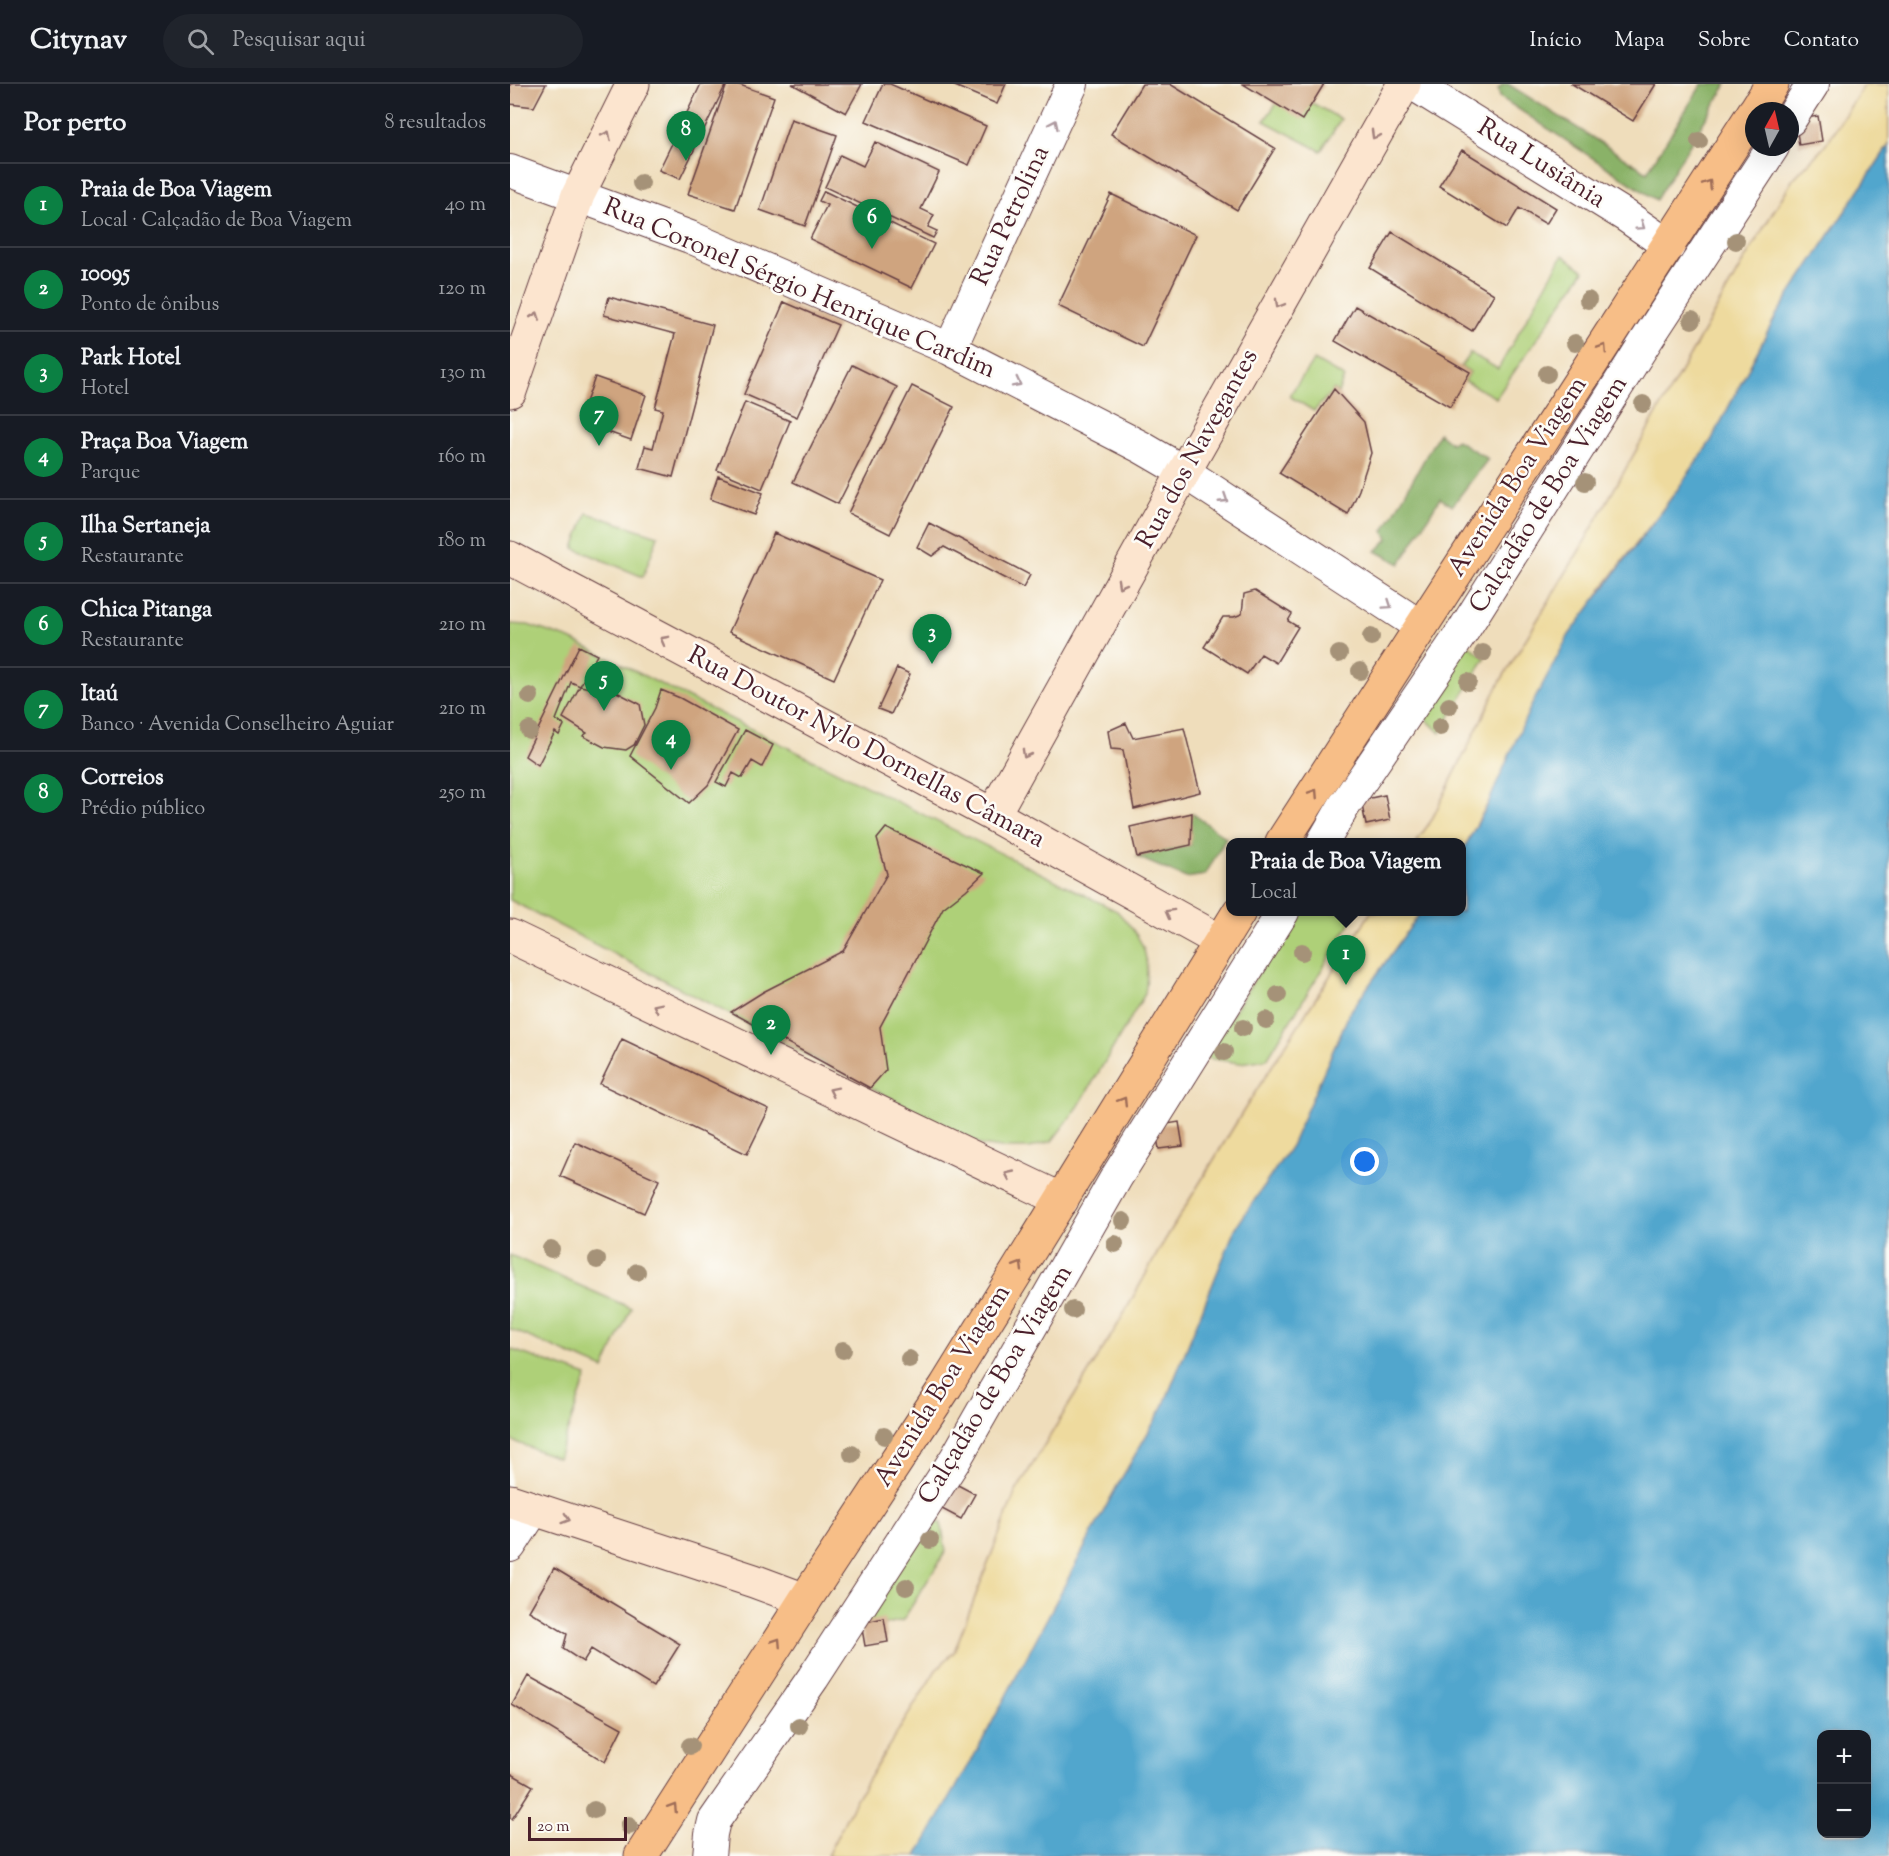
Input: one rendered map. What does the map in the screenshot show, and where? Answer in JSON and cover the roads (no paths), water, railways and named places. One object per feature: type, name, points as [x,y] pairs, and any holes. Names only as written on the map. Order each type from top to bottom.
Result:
[{"type":"main road","points":[[510,391],[578,195],[633,84]]},
{"type":"main road","name":"Rua dos Navegantes","points":[[993,814],[1404,84]]},
{"type":"main road","name":"Avenida Boa Viagem","points":[[1760,102],[1772,84]]},
{"type":"main road","name":"Avenida Boa Viagem","points":[[1285,838],[1745,126]]},
{"type":"main road","name":"Rua Doutor Nylo Dornellas Câmara","points":[[510,558],[993,814],[1220,941]]},
{"type":"main road","name":"Avenida Boa Viagem","points":[[641,1856],[946,1386],[1236,916]]},
{"type":"main road","points":[[510,936],[1062,1200]]},
{"type":"main road","points":[[522,1505],[805,1600]]},
{"type":"street","name":"Rua Petrolina","points":[[951,349],[1072,84]]},
{"type":"street","name":"Rua Lusiânia","points":[[1413,84],[1626,216],[1669,246]]},
{"type":"street","points":[[1799,106],[1813,84]]},
{"type":"street","name":"Calçadão de Boa Viagem","points":[[1326,838],[1344,806],[1463,631],[1646,341],[1767,156]]},
{"type":"street","name":"Rua Coronel Sérgio Henrique Cardim","points":[[510,171],[690,237],[951,349],[1141,447],[1184,472],[1420,627]]},
{"type":"street","name":"Calçadão de Boa Viagem","points":[[709,1856],[714,1821],[813,1678],[956,1458],[1116,1178],[1280,916]]},
{"type":"street","points":[[510,1546],[522,1505]]},
{"type":"water","points":[[1889,145],[1889,1856],[917,1856],[978,1749],[1117,1486],[1163,1407],[1235,1229],[1291,1146],[1350,1012],[1418,916],[1466,916],[1466,845],[1487,806],[1530,708],[1569,635],[1711,441],[1777,314]]},
{"type":"place","name":"Correios","points":[[686,161]]},
{"type":"place","name":"Chica Pitanga","points":[[872,249]]},
{"type":"place","name":"Itaú","points":[[599,446]]},
{"type":"place","name":"Park Hotel","points":[[932,664]]},
{"type":"place","name":"Ilha Sertaneja","points":[[604,711]]},
{"type":"place","name":"Praça Boa Viagem","points":[[671,770]]},
{"type":"place","name":"Praia de Boa Viagem","points":[[1346,985]]},
{"type":"place","name":"10095","points":[[771,1055]]}]
